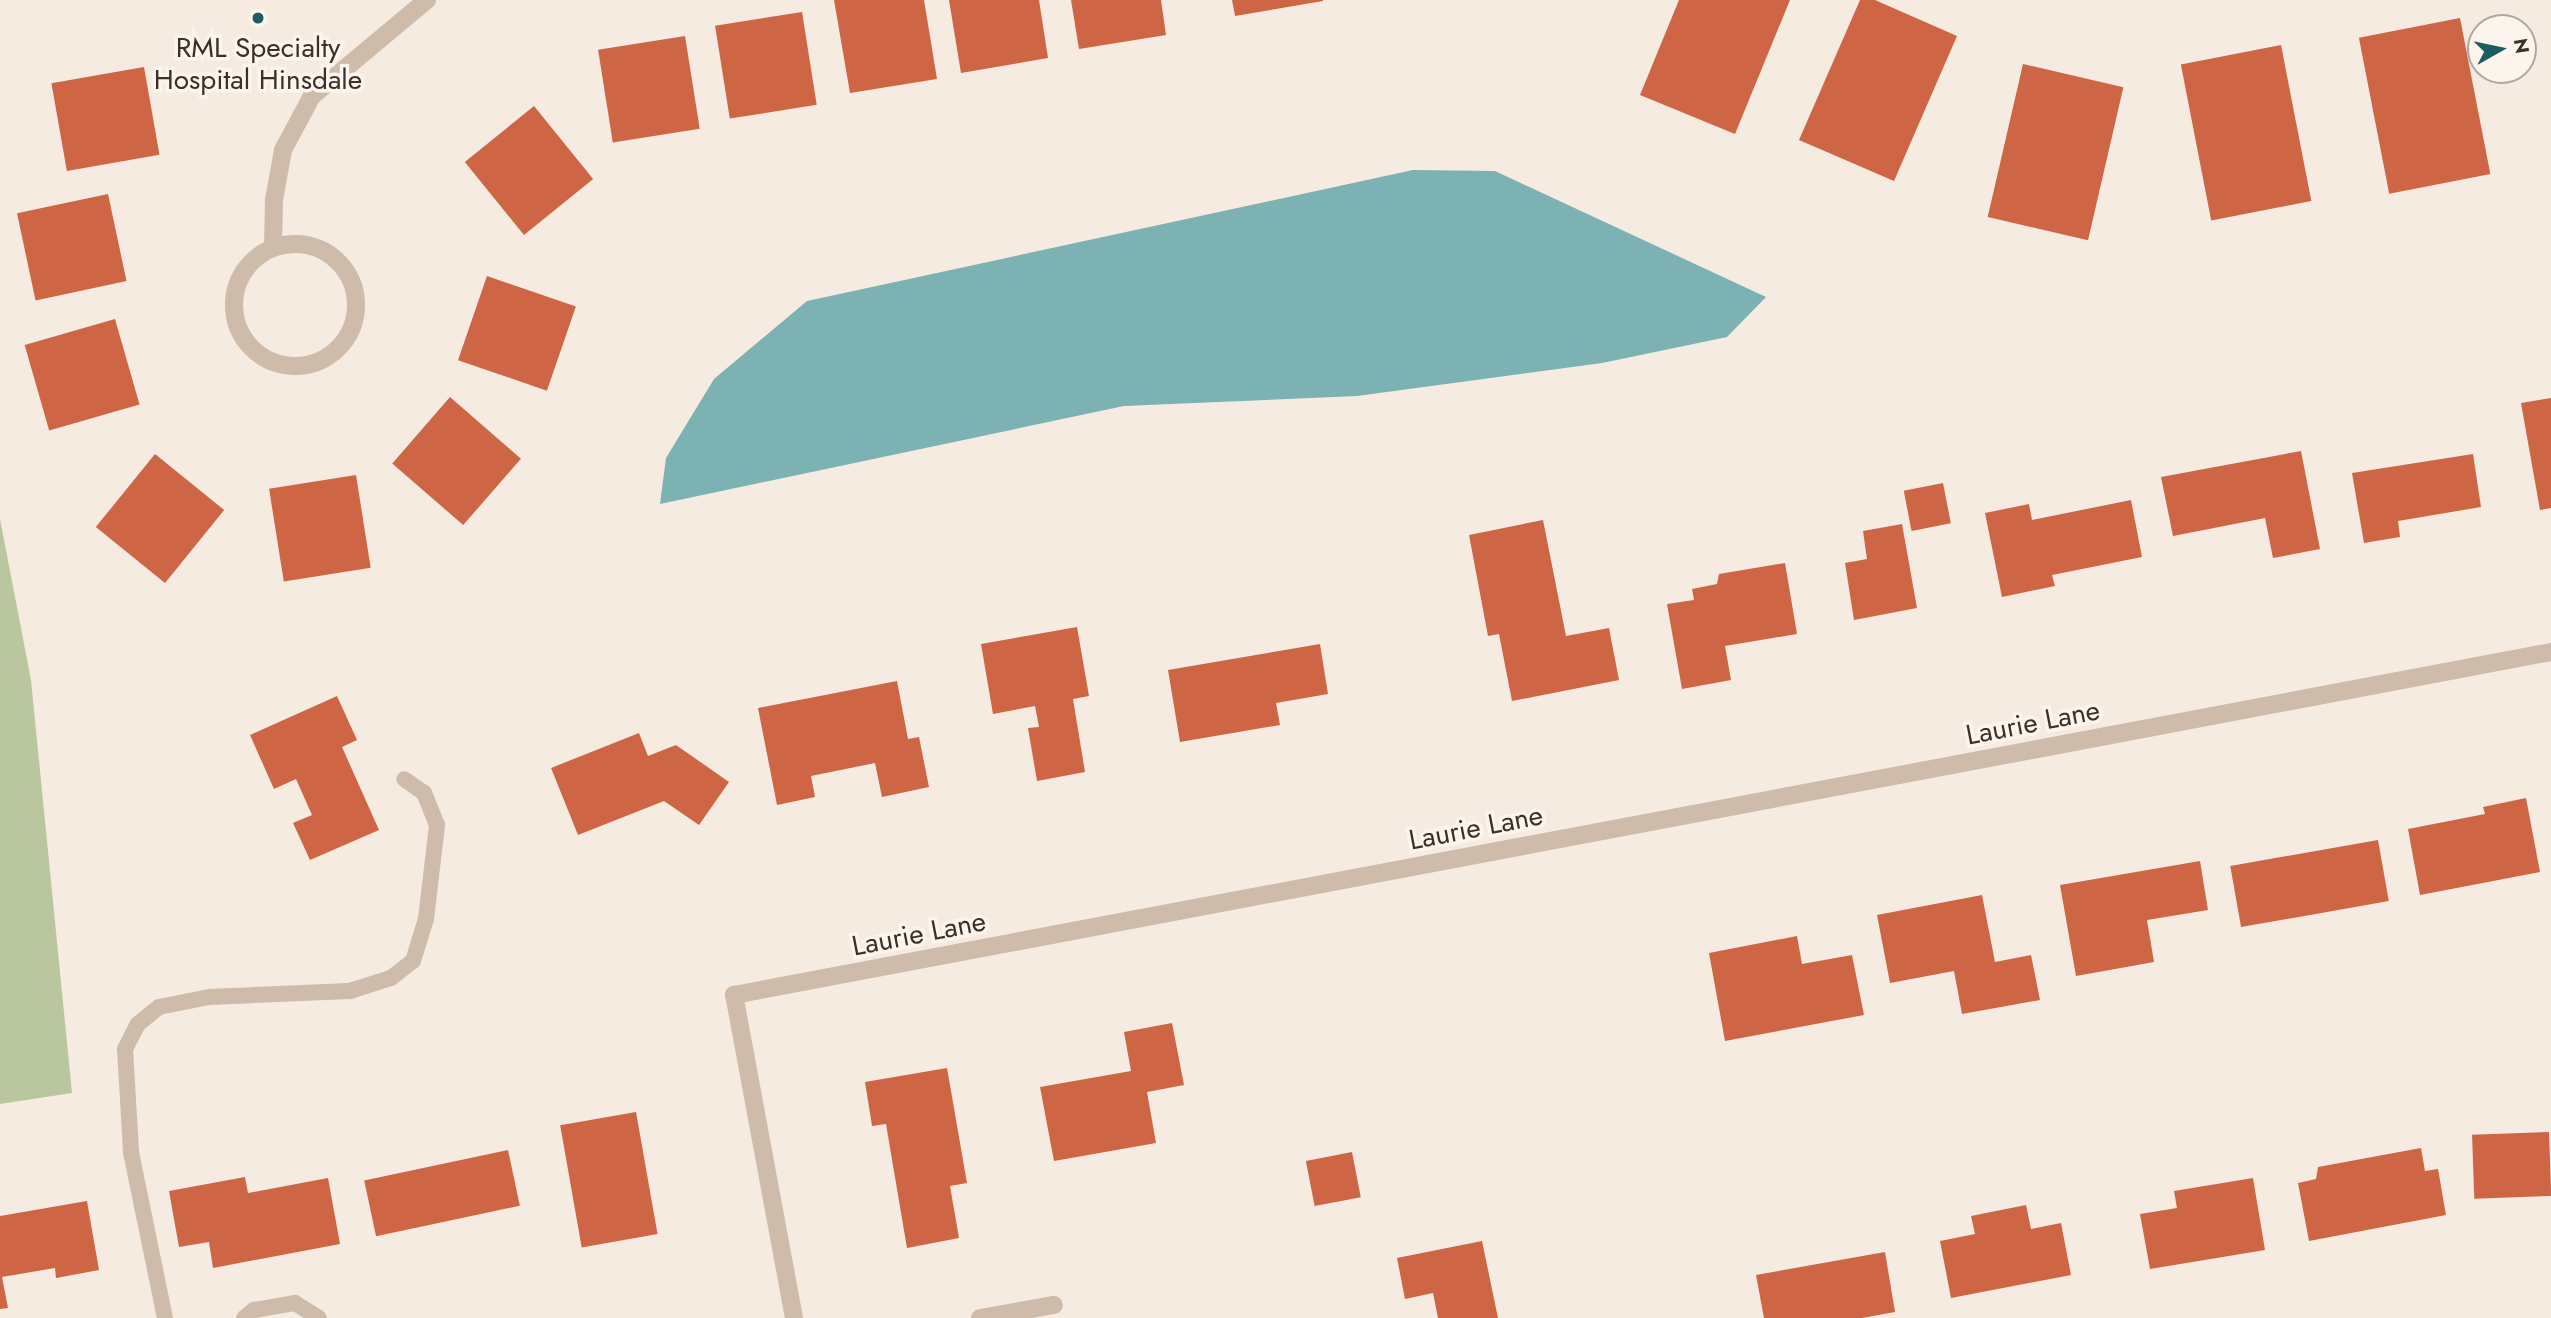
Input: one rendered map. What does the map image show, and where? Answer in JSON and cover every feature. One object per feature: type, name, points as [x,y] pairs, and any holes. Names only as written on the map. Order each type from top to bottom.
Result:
[{"type":"street","points":[[273,248],[274,200],[283,150],[313,96],[427,0]]},
{"type":"street","points":[[314,247],[346,272],[356,311],[351,331],[324,359],[285,366],[267,360],[240,331],[234,312],[239,280],[247,267],[273,248],[314,247]]},
{"type":"street","name":"Laurie Lane","points":[[794,1318],[734,995],[2551,652]]},
{"type":"street","points":[[980,1318],[1054,1305]]},
{"type":"lane","points":[[165,1318],[131,1152],[125,1049],[138,1024],[159,1007],[209,997],[350,990],[391,978],[413,961],[426,919],[437,825],[424,793],[404,779]]},
{"type":"lane","points":[[244,1318],[254,1310],[295,1303],[319,1318]]},
{"type":"green space","points":[[0,519],[31,680],[72,1093],[0,1104]]},
{"type":"water","points":[[1413,170],[1495,171],[1766,297],[1727,337],[1602,363],[1357,396],[1124,406],[660,504],[666,458],[714,379],[807,301]]},
{"type":"building","points":[[834,0],[924,0],[937,79],[850,93]]},
{"type":"building","points":[[949,0],[1039,0],[1048,58],[961,73]]},
{"type":"building","points":[[1071,0],[1161,0],[1166,35],[1079,49]]},
{"type":"building","points":[[1232,0],[1323,0],[1323,1],[1235,16]]},
{"type":"building","points":[[1679,0],[1790,0],[1735,134],[1640,95]]},
{"type":"building","points":[[1860,0],[1875,0],[1957,36],[1894,181],[1799,140]]},
{"type":"building","points":[[802,12],[817,105],[730,119],[715,26]]},
{"type":"building","points":[[2460,18],[2467,54],[2467,84],[2473,84],[2490,174],[2389,194],[2359,38]]},
{"type":"building","points":[[685,36],[700,129],[613,143],[598,50]]},
{"type":"building","points":[[2281,45],[2311,201],[2211,221],[2181,64]]},
{"type":"building","points":[[2023,64],[2123,87],[2088,240],[1988,217]]},
{"type":"building","points":[[144,67],[159,155],[67,171],[51,83]]},
{"type":"building","points":[[534,106],[593,179],[524,235],[465,162]]},
{"type":"building","points":[[108,194],[127,281],[36,300],[17,213]]},
{"type":"building","points":[[487,276],[576,307],[547,391],[458,360]]},
{"type":"building","points":[[115,319],[140,405],[49,430],[25,345]]},
{"type":"building","points":[[450,397],[521,459],[463,525],[392,463]]},
{"type":"building","points":[[2551,398],[2551,508],[2540,510],[2521,403]]},
{"type":"building","points":[[2301,451],[2320,549],[2273,558],[2265,518],[2173,536],[2161,477]]},
{"type":"building","points":[[155,454],[224,510],[165,583],[96,527]]},
{"type":"building","points":[[2473,454],[2481,507],[2398,521],[2400,537],[2364,543],[2352,473]]},
{"type":"building","points":[[356,475],[371,568],[284,582],[269,489]]},
{"type":"building","points":[[1943,483],[1951,523],[1912,531],[1904,491]]},
{"type":"building","points":[[2131,500],[2142,557],[2052,575],[2055,586],[2002,597],[1985,513],[2029,504],[2032,520]]},
{"type":"building","points":[[1543,520],[1566,636],[1609,628],[1619,680],[1512,701],[1499,634],[1488,636],[1469,535]]},
{"type":"building","points":[[1902,524],[1917,608],[1854,620],[1845,563],[1867,559],[1863,531]]},
{"type":"building","points":[[1785,563],[1797,634],[1725,646],[1731,680],[1682,689],[1667,604],[1694,600],[1692,589],[1717,584],[1719,574]]},
{"type":"building","points":[[1077,627],[1089,696],[1073,699],[1085,772],[1037,781],[1028,728],[1039,727],[1035,706],[993,714],[981,644]]},
{"type":"building","points":[[1320,644],[1328,694],[1276,703],[1280,725],[1180,742],[1168,670]]},
{"type":"building","points":[[897,681],[908,739],[919,737],[929,787],[882,797],[875,763],[811,776],[815,797],[777,805],[758,708]]},
{"type":"building","points":[[337,696],[357,740],[342,747],[379,830],[310,860],[293,823],[312,815],[296,779],[274,789],[250,735]]},
{"type":"building","points":[[639,733],[648,756],[676,745],[729,782],[699,825],[664,801],[578,835],[551,768]]},
{"type":"building","points":[[2526,798],[2540,872],[2420,895],[2408,829],[2485,814],[2483,807]]},
{"type":"building","points":[[2378,840],[2389,901],[2241,927],[2230,866]]},
{"type":"building","points":[[2200,861],[2208,910],[2147,920],[2154,962],[2076,976],[2060,885]]},
{"type":"building","points":[[1982,895],[1995,962],[2031,955],[2040,1000],[1962,1014],[1954,971],[1890,983],[1877,915]]},
{"type":"building","points":[[1797,936],[1802,964],[1852,955],[1864,1015],[1725,1041],[1709,953]]},
{"type":"building","points":[[1172,1023],[1184,1085],[1147,1092],[1156,1143],[1054,1161],[1040,1087],[1131,1071],[1124,1032]]},
{"type":"building","points":[[947,1068],[967,1183],[950,1186],[959,1238],[907,1248],[886,1124],[872,1126],[865,1082]]},
{"type":"building","points":[[636,1112],[658,1234],[582,1247],[560,1125]]},
{"type":"building","points":[[2549,1132],[2551,1196],[2474,1199],[2472,1135]]},
{"type":"building","points":[[2421,1148],[2425,1171],[2438,1169],[2446,1215],[2309,1241],[2298,1183],[2316,1179],[2318,1167]]},
{"type":"building","points":[[508,1150],[520,1206],[376,1236],[364,1181]]},
{"type":"building","points":[[1352,1152],[1361,1197],[1315,1206],[1306,1161]]},
{"type":"building","points":[[245,1177],[248,1193],[328,1178],[340,1244],[213,1268],[209,1242],[179,1247],[169,1191]]},
{"type":"building","points":[[2253,1178],[2265,1250],[2150,1269],[2140,1214],[2177,1208],[2174,1191]]},
{"type":"building","points":[[87,1201],[99,1270],[56,1278],[55,1268],[2,1277],[8,1308],[0,1309],[0,1216]]},
{"type":"building","points":[[2026,1205],[2031,1229],[2061,1223],[2071,1275],[1951,1298],[1940,1241],[1975,1234],[1971,1216]]},
{"type":"building","points":[[1482,1241],[1498,1318],[1438,1318],[1433,1293],[1405,1299],[1397,1258]]},
{"type":"building","points":[[1885,1252],[1895,1312],[1862,1318],[1764,1318],[1756,1275]]},
{"type":"place","name":"RML Specialty Hospital Hinsdale","points":[[258,18]]}]
